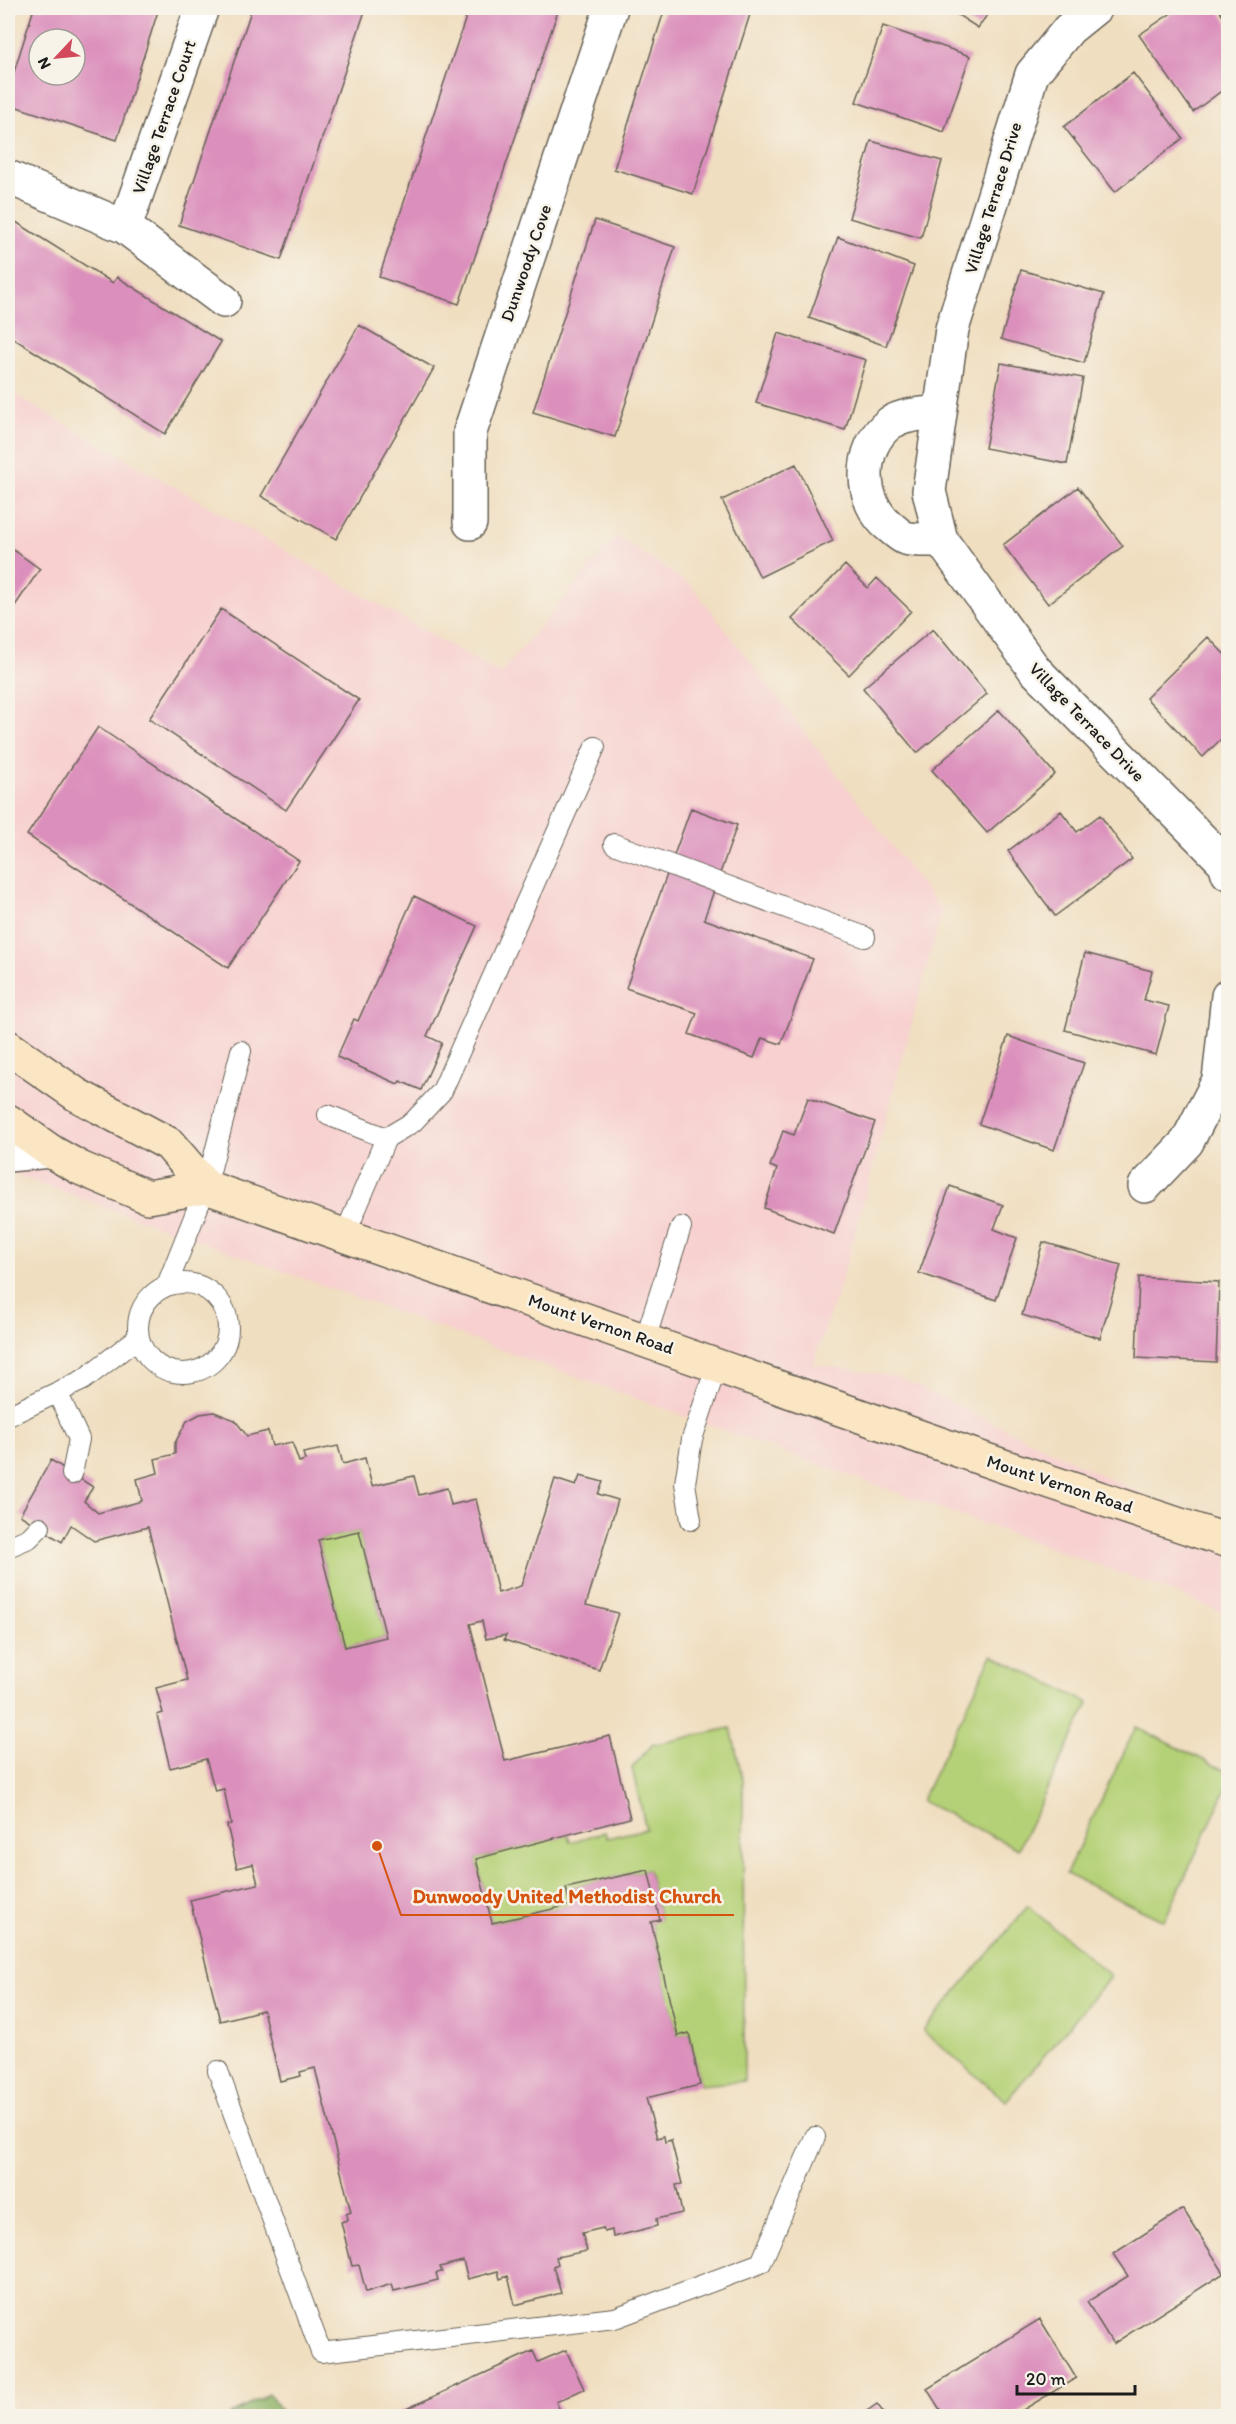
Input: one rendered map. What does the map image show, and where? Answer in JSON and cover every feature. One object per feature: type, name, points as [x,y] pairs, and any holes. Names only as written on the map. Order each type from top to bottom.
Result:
[{"type":"main road","name":"Mount Vernon Road","points":[[8,1047],[77,1095],[169,1144],[206,1186],[1010,1468],[1228,1541]]},
{"type":"main road","points":[[8,1120],[50,1151],[114,1184],[148,1197],[206,1186]]},
{"type":"street","name":"Village Terrace Court","points":[[125,227],[202,8]]},
{"type":"street","name":"Dunwoody Cove","points":[[470,523],[470,432],[611,8]]},
{"type":"street","name":"Village Terrace Drive","points":[[1095,8],[1069,29],[1032,74],[952,329],[929,491],[941,540],[1035,670],[1227,865]]},
{"type":"street","points":[[8,177],[125,227],[225,301]]},
{"type":"street","points":[[939,412],[904,417],[891,423],[875,439],[867,459],[866,485],[878,518],[904,538],[941,540]]},
{"type":"street","points":[[1145,1186],[1187,1142],[1219,1080],[1228,996]]},
{"type":"street","points":[[8,1155],[50,1151]]},
{"type":"lane","points":[[345,1235],[386,1138],[413,1122],[442,1091],[595,747]]},
{"type":"lane","points":[[614,844],[866,937]]},
{"type":"lane","points":[[167,1285],[206,1186],[241,1051]]},
{"type":"lane","points":[[328,1115],[386,1138]]},
{"type":"lane","points":[[645,1340],[681,1227]]},
{"type":"lane","points":[[182,1282],[197,1285],[211,1292],[220,1303],[226,1317],[228,1332],[224,1346],[216,1359],[204,1368],[190,1373],[175,1373],[161,1368],[149,1359],[139,1337],[138,1317],[145,1303],[154,1292],[167,1285],[182,1282]]},
{"type":"lane","points":[[8,1416],[58,1394],[83,1380],[139,1337]]},
{"type":"lane","points":[[691,1520],[685,1483],[692,1439],[717,1365]]},
{"type":"lane","points":[[58,1394],[80,1439],[72,1474]]},
{"type":"lane","points":[[8,1547],[29,1538],[40,1527]]},
{"type":"lane","points":[[218,2071],[321,2352],[615,2318],[761,2263],[815,2137]]},
{"type":"shaded area","points":[[8,391],[500,674],[616,536],[691,585],[942,911],[847,1262],[813,1364],[898,1377],[1228,1536],[1228,1615],[1175,1593],[8,1172]]},
{"type":"green space","points":[[359,1531],[386,1637],[345,1647],[318,1540]]},
{"type":"green space","points":[[992,1655],[1089,1703],[1018,1849],[921,1801]]},
{"type":"green space","points":[[1136,1727],[1228,1772],[1228,1785],[1164,1921],[1066,1874]]},
{"type":"green space","points":[[731,1728],[743,1781],[744,2081],[700,2085],[689,2033],[678,2036],[651,1922],[660,1919],[648,1870],[567,1888],[570,1905],[492,1923],[476,1859],[568,1834],[570,1842],[605,1832],[607,1838],[646,1829],[632,1768],[652,1745]]},
{"type":"green space","points":[[1028,1906],[1111,1976],[1006,2101],[923,2031]]},
{"type":"green space","points":[[269,2394],[284,2416],[228,2416]]},
{"type":"building","points":[[34,8],[159,8],[117,140],[8,104],[8,91],[27,30],[27,87],[87,87],[87,27],[28,27]]},
{"type":"building","points":[[252,8],[366,8],[281,260],[179,225]]},
{"type":"building","points":[[469,8],[559,8],[459,304],[379,277]]},
{"type":"building","points":[[665,8],[752,8],[693,194],[614,169]]},
{"type":"building","points":[[947,8],[992,8],[978,28]]},
{"type":"building","points":[[1179,8],[1218,8],[1228,23],[1228,86],[1193,112],[1139,35]]},
{"type":"building","points":[[883,26],[970,56],[944,132],[856,102]]},
{"type":"building","points":[[1133,73],[1183,138],[1115,192],[1064,127]]},
{"type":"building","points":[[871,141],[942,161],[921,238],[849,218]]},
{"type":"building","points":[[8,217],[113,283],[117,277],[221,342],[165,434],[8,335]]},
{"type":"building","points":[[595,220],[675,247],[615,437],[533,412]]},
{"type":"building","points":[[838,237],[914,266],[886,346],[809,318]]},
{"type":"building","points":[[1021,270],[1104,294],[1084,363],[1001,339]]},
{"type":"building","points":[[359,325],[434,368],[336,539],[261,496]]},
{"type":"building","points":[[778,333],[866,360],[845,430],[756,403]]},
{"type":"building","points":[[1001,363],[1083,378],[1067,464],[985,448]]},
{"type":"building","points":[[796,464],[833,541],[760,577],[722,500]]},
{"type":"building","points":[[1078,487],[1123,546],[1048,604],[1003,545]]},
{"type":"building","points":[[8,546],[40,569],[8,616]]},
{"type":"building","points":[[845,565],[868,588],[877,578],[911,611],[849,675],[792,619]]},
{"type":"building","points":[[221,609],[359,700],[286,810],[149,719]]},
{"type":"building","points":[[933,629],[987,694],[917,753],[863,688]]},
{"type":"building","points":[[1208,637],[1228,658],[1228,732],[1203,757],[1146,698]]},
{"type":"building","points":[[999,710],[1055,774],[987,833],[932,770]]},
{"type":"building","points":[[98,727],[299,861],[228,968],[27,835]]},
{"type":"building","points":[[691,808],[737,825],[704,919],[813,959],[781,1044],[762,1038],[754,1058],[689,1034],[697,1013],[626,988]]},
{"type":"building","points":[[1061,811],[1077,832],[1100,815],[1132,859],[1055,916],[1008,851]]},
{"type":"building","points":[[414,896],[477,926],[427,1036],[442,1043],[421,1090],[400,1081],[398,1084],[337,1057],[354,1019],[358,1021]]},
{"type":"building","points":[[1085,953],[1152,971],[1144,1000],[1169,1006],[1156,1055],[1065,1030]]},
{"type":"building","points":[[1008,1036],[1084,1063],[1054,1150],[979,1124]]},
{"type":"building","points":[[808,1098],[875,1122],[834,1234],[764,1208],[777,1169],[770,1166],[783,1131],[794,1135]]},
{"type":"building","points":[[950,1186],[1003,1205],[994,1229],[1017,1238],[996,1300],[919,1273]]},
{"type":"building","points":[[1043,1242],[1121,1265],[1100,1338],[1022,1315]]},
{"type":"building","points":[[1139,1277],[1219,1282],[1216,1362],[1136,1358]]},
{"type":"building","points":[[214,1412],[235,1420],[247,1436],[268,1431],[272,1446],[292,1442],[299,1462],[305,1460],[303,1453],[338,1446],[343,1464],[365,1458],[372,1486],[414,1476],[419,1495],[447,1488],[451,1505],[476,1499],[498,1593],[521,1586],[555,1479],[576,1486],[580,1476],[603,1482],[598,1494],[618,1500],[586,1605],[618,1613],[599,1670],[504,1640],[506,1635],[486,1639],[482,1621],[470,1624],[505,1761],[610,1736],[630,1818],[476,1859],[492,1923],[570,1905],[566,1888],[648,1870],[660,1920],[651,1922],[678,2036],[689,2033],[700,2085],[646,2098],[657,2138],[664,2136],[665,2142],[671,2140],[682,2184],[676,2185],[682,2213],[656,2219],[657,2226],[613,2237],[612,2230],[604,2232],[603,2228],[582,2233],[587,2251],[556,2257],[558,2264],[553,2266],[561,2293],[515,2305],[508,2276],[500,2279],[498,2271],[468,2279],[463,2261],[440,2267],[442,2272],[436,2273],[438,2280],[394,2291],[392,2284],[366,2292],[359,2265],[352,2266],[341,2222],[347,2220],[346,2214],[351,2212],[315,2068],[300,2072],[301,2076],[280,2081],[263,2010],[220,2021],[190,1900],[258,1884],[253,1864],[237,1868],[227,1825],[231,1824],[224,1789],[215,1791],[206,1759],[170,1768],[157,1715],[163,1713],[156,1688],[187,1680],[148,1527],[94,1541],[71,1525],[62,1542],[20,1515],[51,1460],[93,1487],[84,1501],[98,1513],[142,1501],[137,1479],[158,1473],[155,1459],[175,1454],[175,1443],[187,1421],[200,1414]],"holes":[[[359,1531],[386,1637],[345,1647],[318,1540]]]},
{"type":"building","points":[[1183,2209],[1224,2273],[1113,2344],[1087,2302],[1128,2276],[1113,2254]]},
{"type":"building","points":[[1040,2319],[1076,2378],[1013,2416],[944,2416],[927,2389]]},
{"type":"building","points":[[566,2350],[584,2389],[556,2402],[563,2416],[391,2416],[533,2351],[538,2362]]},
{"type":"building","points":[[877,2404],[886,2416],[860,2416]]},
{"type":"place","name":"Dunwoody United Methodist Church","points":[[377,1846]]}]
